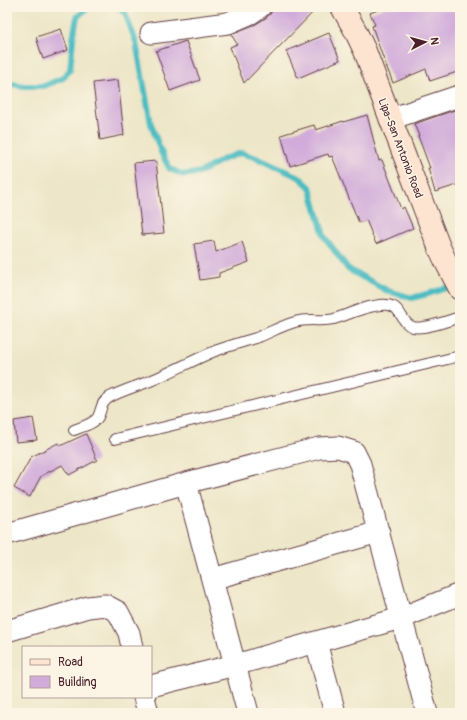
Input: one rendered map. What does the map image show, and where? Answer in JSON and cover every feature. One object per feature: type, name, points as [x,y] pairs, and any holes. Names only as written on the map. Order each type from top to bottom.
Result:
[{"type":"main road","name":"Lipa-San Antonio Road","points":[[342,7],[365,51],[447,264],[460,289]]},
{"type":"street","points":[[151,34],[228,23],[251,13],[260,7]]},
{"type":"street","points":[[390,119],[459,96]]},
{"type":"street","points":[[7,534],[320,448],[338,447],[354,452],[360,464],[427,713]]},
{"type":"street","points":[[186,484],[248,713]]},
{"type":"street","points":[[212,579],[378,532]]},
{"type":"street","points":[[152,686],[235,665],[401,618],[460,594]]},
{"type":"street","points":[[7,630],[88,607],[105,606],[118,612],[129,634],[132,646]]},
{"type":"street","points":[[316,642],[335,713]]},
{"type":"street","points":[[144,698],[148,713]]},
{"type":"lane","points":[[74,430],[93,422],[98,417],[102,404],[109,398],[215,352],[256,338],[294,322],[305,320],[325,321],[383,304],[393,306],[411,326],[418,327],[460,317]]},
{"type":"lane","points":[[114,439],[460,356]]},
{"type":"building","points":[[272,7],[318,7],[244,83],[230,47],[237,44],[231,34],[256,24],[267,17],[271,13]]},
{"type":"building","points":[[386,7],[460,7],[460,71],[430,81],[426,69],[393,83],[372,26],[375,25],[370,13]]},
{"type":"building","points":[[61,29],[68,50],[43,59],[36,37]]},
{"type":"building","points":[[329,33],[340,60],[298,78],[286,51]]},
{"type":"building","points":[[186,41],[200,80],[170,91],[156,51]]},
{"type":"building","points":[[118,80],[124,135],[100,140],[93,83]]},
{"type":"building","points":[[460,108],[460,184],[435,192],[428,168],[430,168],[414,124]]},
{"type":"building","points":[[367,115],[379,161],[382,160],[401,209],[404,207],[413,228],[376,244],[366,220],[359,223],[332,156],[329,157],[328,154],[290,166],[281,135],[314,125],[316,130]]},
{"type":"building","points":[[156,161],[164,233],[142,235],[134,163]]},
{"type":"building","points":[[214,241],[216,252],[242,242],[249,262],[219,273],[219,277],[200,280],[194,244]]},
{"type":"building","points":[[33,418],[37,440],[16,442],[14,421]]},
{"type":"building","points":[[86,434],[97,460],[69,475],[62,465],[41,476],[30,497],[14,488],[31,457],[58,443],[60,446]]},
{"type":"waterway","points":[[7,83],[24,86],[44,86],[63,78],[70,70],[77,17],[89,7]]},
{"type":"waterway","points":[[117,7],[125,13],[136,42],[151,124],[161,152],[170,169],[184,175],[201,172],[224,159],[241,153],[254,157],[299,177],[310,187],[324,236],[348,269],[388,291],[412,298],[455,285]]}]
